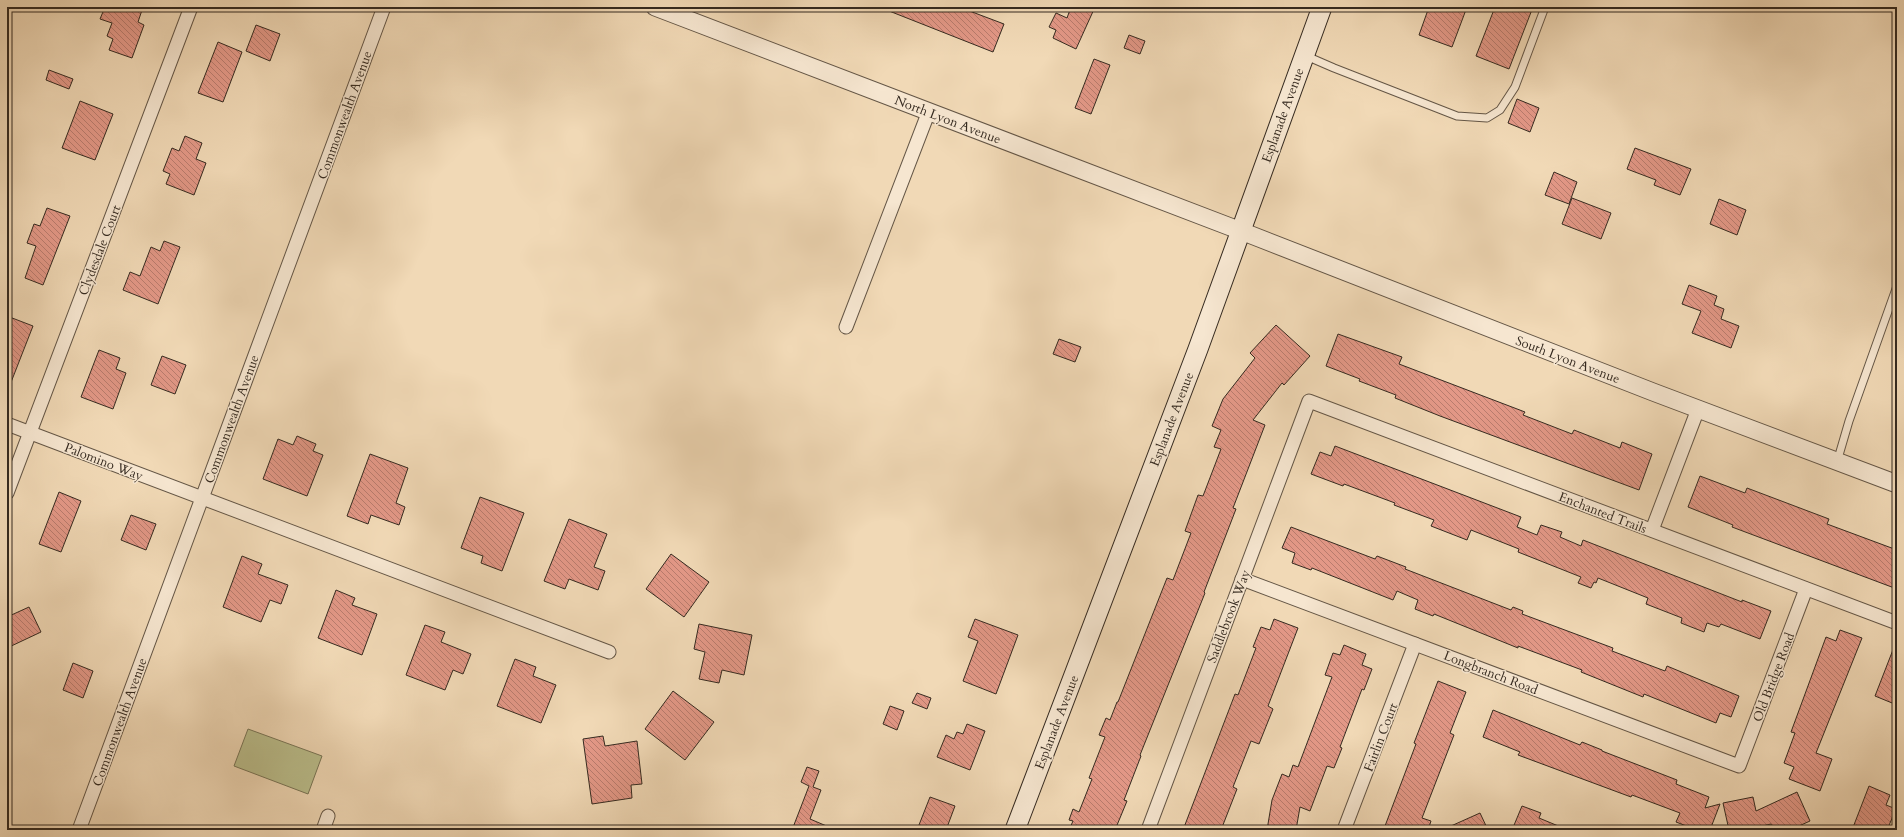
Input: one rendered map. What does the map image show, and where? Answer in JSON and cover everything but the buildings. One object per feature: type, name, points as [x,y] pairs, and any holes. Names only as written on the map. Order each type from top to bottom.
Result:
[{"type":"main road","name":"Esplanade Avenue","points":[[1015,830],[1241,231],[1322,7]]},
{"type":"street","name":"Clydesdale Court","points":[[7,493],[191,7]]},
{"type":"street","name":"Commonwealth Avenue","points":[[79,830],[384,7]]},
{"type":"street","name":"North Lyon Avenue","points":[[655,7],[1241,231]]},
{"type":"street","points":[[846,327],[930,112]]},
{"type":"street","name":"South Lyon Avenue","points":[[1241,231],[1698,409],[1897,484]]},
{"type":"street","name":"Enchanted Trails","points":[[1310,401],[1897,623]]},
{"type":"street","name":"Saddlebrook Way","points":[[1148,830],[1310,401]]},
{"type":"street","points":[[1652,530],[1698,409]]},
{"type":"street","name":"Palomino Way","points":[[7,424],[609,652]]},
{"type":"street","name":"Longbranch Road","points":[[1242,578],[1739,766]]},
{"type":"street","name":"Old Bridge Road","points":[[1739,766],[1806,589]]},
{"type":"street","name":"Fairlin Court","points":[[1344,830],[1415,644]]},
{"type":"street","points":[[323,830],[328,816]]},
{"type":"lane","points":[[1304,54],[1334,68],[1457,116],[1487,118],[1500,110],[1515,87],[1545,7]]},
{"type":"lane","points":[[1837,462],[1849,420],[1897,286]]},
{"type":"green space","points":[[248,729],[322,756],[308,794],[234,766]]}]
